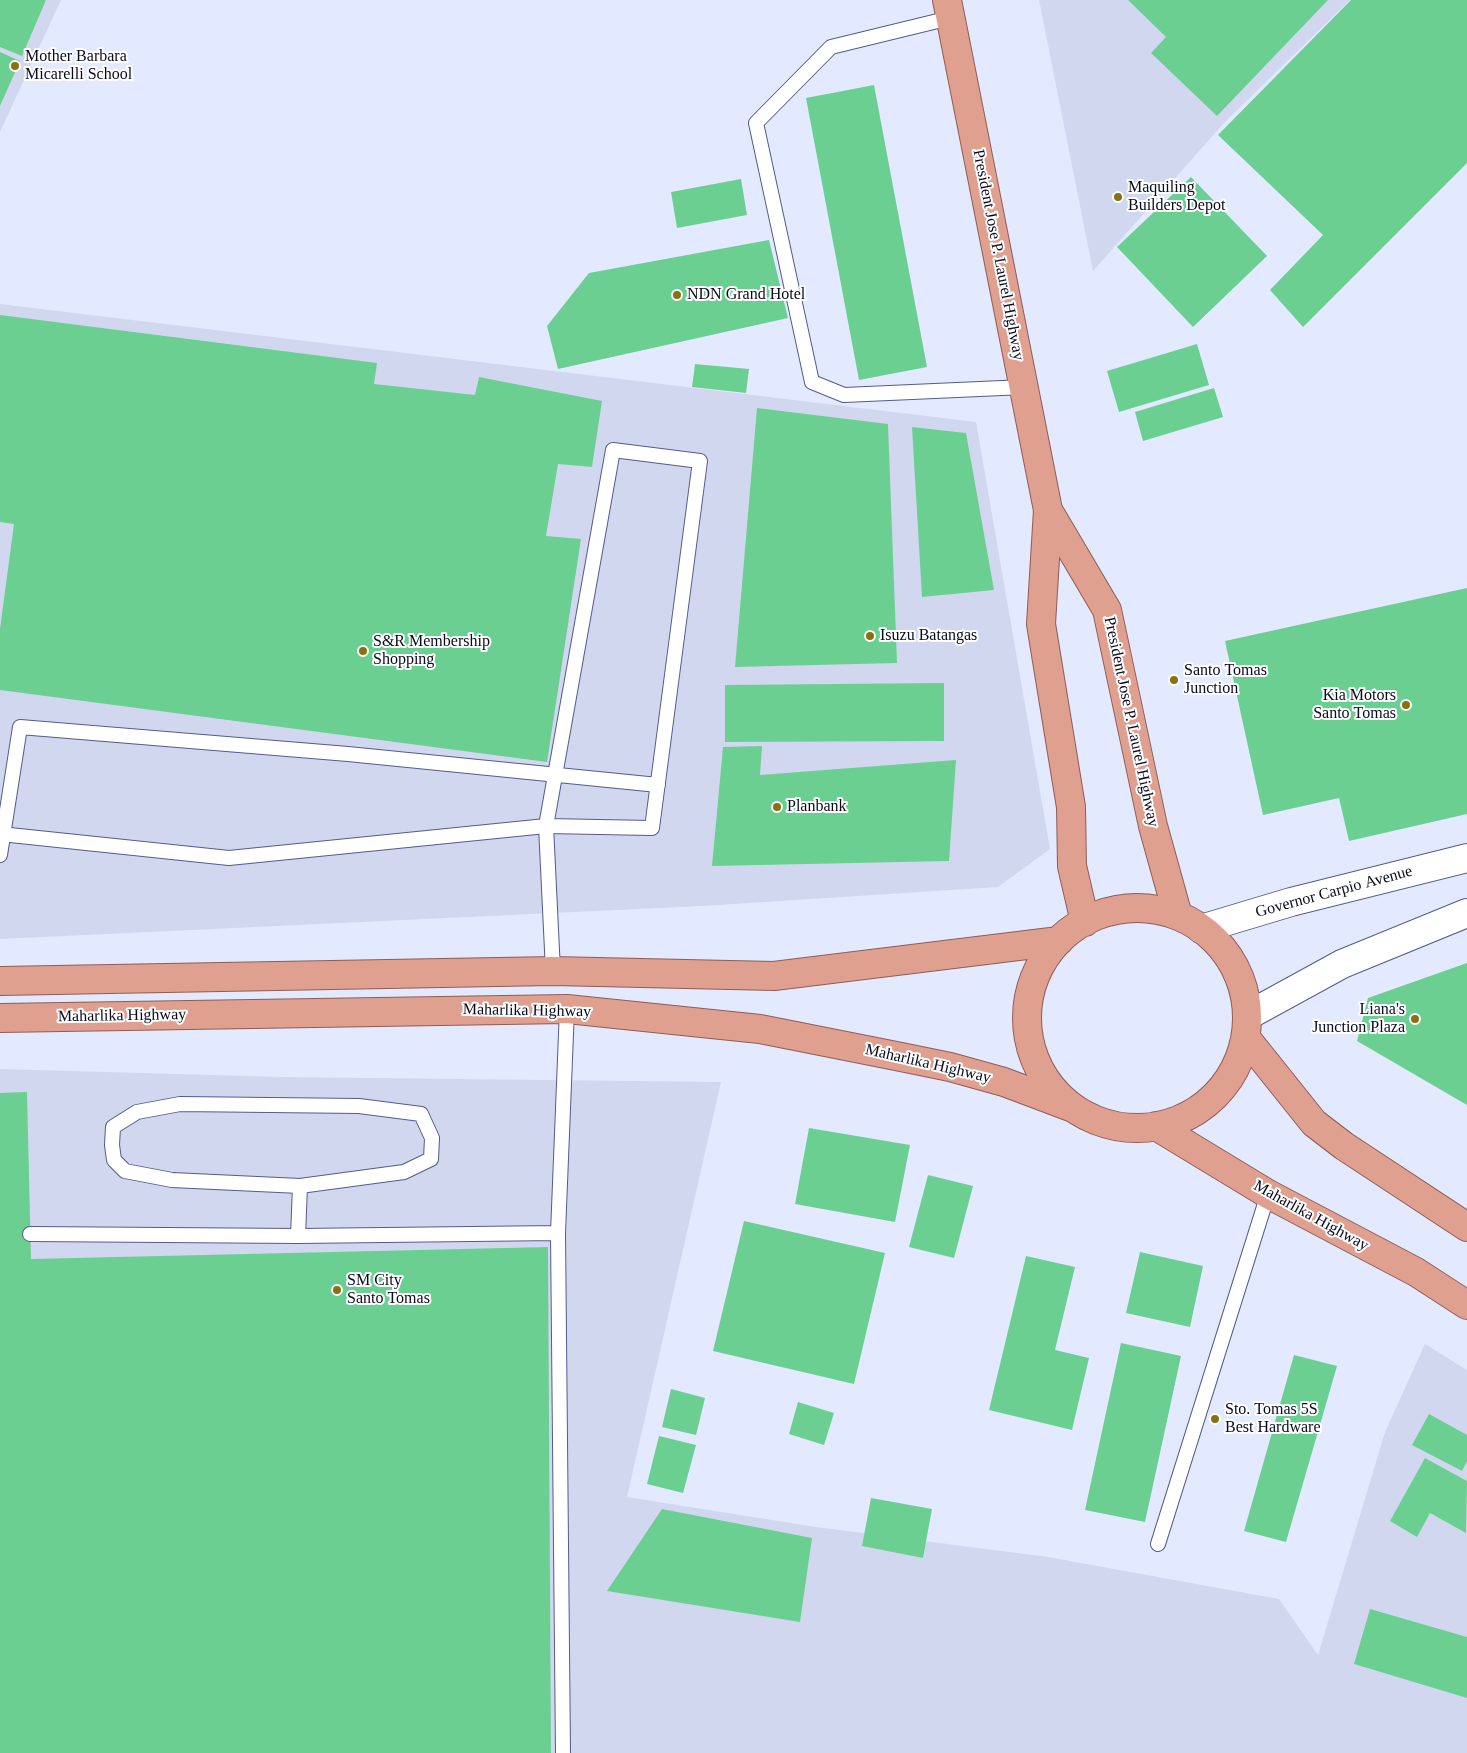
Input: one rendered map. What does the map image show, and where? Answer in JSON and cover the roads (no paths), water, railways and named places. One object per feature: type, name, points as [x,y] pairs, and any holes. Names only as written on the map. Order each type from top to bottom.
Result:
[{"type":"highway","name":"President Jose P. Laurel Highway","points":[[949,9],[1048,510],[1041,624],[1071,807],[1072,866],[1085,922]]},
{"type":"highway","name":"President Jose P. Laurel Highway","points":[[1048,510],[1107,610],[1153,826],[1189,922]]},
{"type":"highway","points":[[1131,909],[1151,910],[1189,922],[1214,940],[1225,952],[1236,969],[1244,990],[1246,1027],[1236,1066],[1230,1077],[1215,1096],[1189,1115],[1173,1122],[1156,1126],[1125,1128],[1110,1125],[1091,1118],[1073,1108],[1050,1086],[1041,1072],[1028,1038],[1028,1003],[1034,978],[1044,961],[1059,941],[1085,922],[1105,914],[1131,909]]},
{"type":"highway","points":[[0,981],[553,971],[774,976],[1059,941]]},
{"type":"highway","name":"Maharlika Highway","points":[[0,1018],[567,1009],[760,1029],[950,1067],[1004,1082],[1073,1108]]},
{"type":"highway","points":[[1246,1027],[1314,1123],[1344,1146],[1467,1227]]},
{"type":"highway","name":"Maharlika Highway","points":[[1156,1126],[1268,1194],[1416,1272],[1467,1305]]},
{"type":"main road","name":"Governor Carpio Avenue","points":[[1189,922],[1291,902],[1467,858]]},
{"type":"main road","points":[[1246,1027],[1342,964],[1467,913]]},
{"type":"lane","points":[[949,9],[831,47],[756,123],[812,382],[844,395],[1025,386]]},
{"type":"lane","points":[[1,834],[230,858],[546,826],[652,828],[700,461],[613,450],[546,826],[553,971]]},
{"type":"lane","points":[[0,855],[1,834],[20,727],[348,754],[658,785]]},
{"type":"lane","points":[[563,1753],[558,1233],[567,1009]]},
{"type":"lane","points":[[180,1104],[359,1106],[421,1114],[432,1138],[431,1159],[404,1172],[300,1186],[172,1180],[125,1171],[114,1160],[112,1145],[113,1127],[137,1112],[180,1104]]},
{"type":"lane","points":[[298,1236],[300,1186]]},
{"type":"lane","points":[[1158,1544],[1268,1194]]},
{"type":"lane","points":[[30,1234],[298,1236],[558,1233]]},
{"type":"place","name":"Mother Barbara Micarelli School","points":[[15,66]]},
{"type":"place","name":"Maquiling Builders Depot","points":[[1118,197]]},
{"type":"place","name":"NDN Grand Hotel","points":[[677,295]]},
{"type":"place","name":"Isuzu Batangas","points":[[870,636]]},
{"type":"place","name":"S&R Membership Shopping","points":[[363,651]]},
{"type":"place","name":"Santo Tomas Junction","points":[[1174,680]]},
{"type":"place","name":"Kia Motors Santo Tomas","points":[[1406,705]]},
{"type":"place","name":"Planbank","points":[[777,807]]},
{"type":"place","name":"Liana's Junction Plaza","points":[[1415,1019]]},
{"type":"place","name":"SM City Santo Tomas","points":[[337,1290]]},
{"type":"place","name":"Sto. Tomas 5S Best Hardware","points":[[1215,1419]]}]
